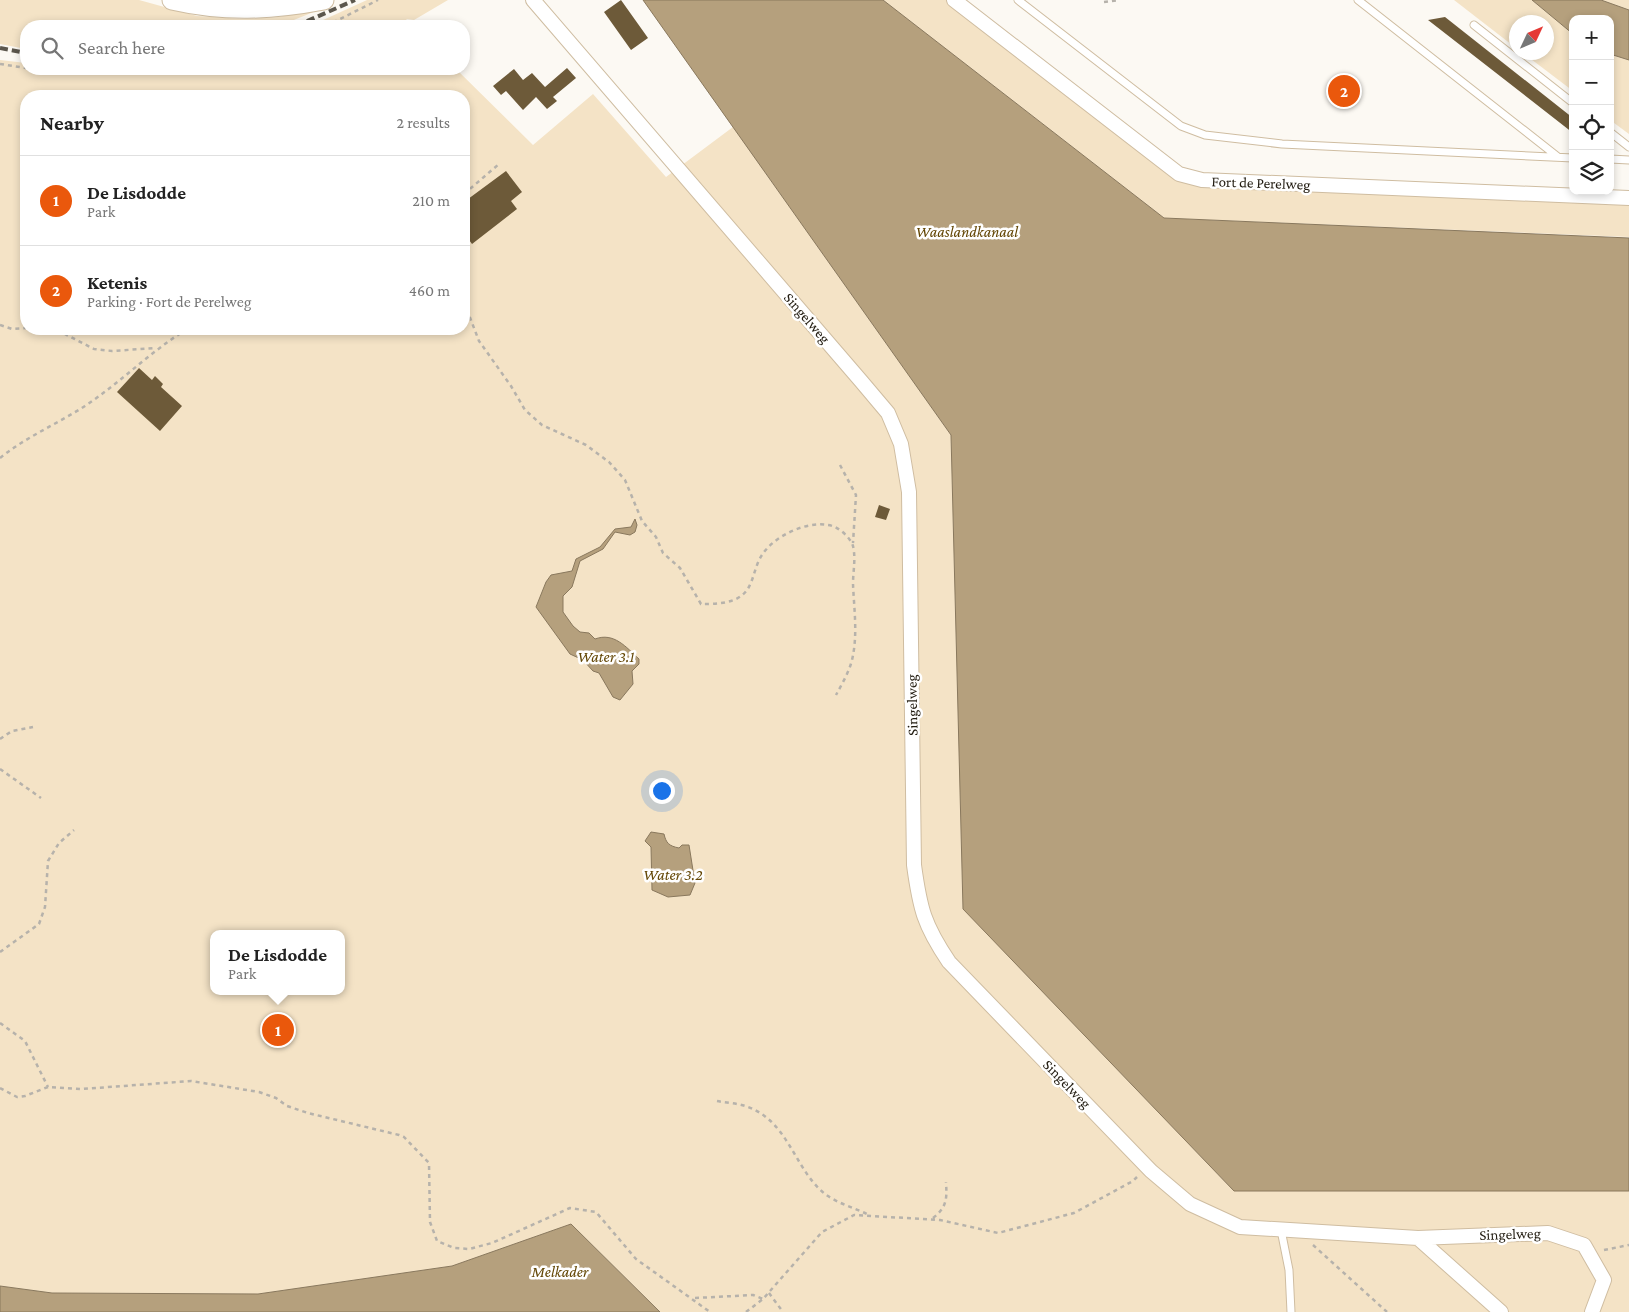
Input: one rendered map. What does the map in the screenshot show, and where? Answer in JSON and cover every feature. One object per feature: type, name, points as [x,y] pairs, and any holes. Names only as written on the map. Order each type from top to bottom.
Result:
[{"type":"main road","points":[[172,0],[236,10],[324,0]]},
{"type":"street","name":"Singelweg","points":[[533,0],[888,413],[901,444],[909,492],[914,864],[920,906],[932,936],[949,962],[1146,1166],[1190,1204],[1240,1227],[1418,1238],[1548,1233],[1584,1245],[1604,1280],[1592,1312]]},
{"type":"street","name":"Fort de Perelweg","points":[[954,0],[1179,174],[1202,180],[1629,198]]},
{"type":"street","points":[[1418,1238],[1501,1312]]},
{"type":"lane","points":[[1018,0],[1181,126],[1206,135],[1282,144],[1569,158]]},
{"type":"lane","points":[[1358,0],[1559,158]]},
{"type":"lane","points":[[1474,25],[1569,100]]},
{"type":"lane","points":[[1614,135],[1629,147]]},
{"type":"lane","points":[[1614,159],[1629,160]]},
{"type":"lane","points":[[1281,1230],[1289,1270],[1291,1312]]},
{"type":"path","points":[[338,20],[378,0]]},
{"type":"path","points":[[1104,2],[1119,0]]},
{"type":"path","points":[[0,64],[20,67]]},
{"type":"path","points":[[470,189],[499,164]]},
{"type":"path","points":[[470,318],[479,341],[511,386],[525,410],[542,425],[586,445],[609,462],[625,480],[642,521],[656,537],[663,553],[680,568],[702,604],[721,604],[736,599],[747,590],[762,554],[774,541],[809,525],[829,525],[842,532],[853,544]]},
{"type":"path","points":[[0,325],[20,328]]},
{"type":"path","points":[[67,335],[94,349],[112,351],[157,348]]},
{"type":"path","points":[[0,458],[19,443],[86,405],[157,348],[178,335]]},
{"type":"path","points":[[836,695],[852,661],[854,644],[855,562],[853,544],[856,495],[840,464]]},
{"type":"path","points":[[0,739],[12,731],[33,727]]},
{"type":"path","points":[[0,769],[41,798]]},
{"type":"path","points":[[0,952],[39,924],[45,907],[48,861],[59,842],[74,830]]},
{"type":"path","points":[[0,1023],[25,1041],[48,1087]]},
{"type":"path","points":[[0,1088],[11,1092],[17,1097],[25,1096],[48,1087],[82,1089],[191,1081],[259,1092],[276,1098],[287,1106],[308,1113],[399,1135],[404,1137],[429,1163],[430,1222],[437,1241],[454,1248],[469,1249],[492,1243],[570,1208],[586,1209],[596,1212],[636,1259],[710,1312]]},
{"type":"path","points":[[717,1101],[748,1107],[770,1120],[786,1137],[811,1179],[826,1194],[870,1215]]},
{"type":"path","points":[[746,1312],[769,1293],[822,1232],[854,1215],[932,1219],[998,1233],[1074,1213],[1133,1181],[1146,1166]]},
{"type":"path","points":[[932,1219],[942,1211],[947,1203],[946,1182]]},
{"type":"path","points":[[1297,1231],[1387,1312]]},
{"type":"path","points":[[1589,1254],[1629,1245]]},
{"type":"path","points":[[769,1293],[782,1312]]},
{"type":"path","points":[[693,1298],[753,1296],[763,1299]]},
{"type":"shaded area","points":[[0,0],[139,0],[197,16],[244,19],[278,17],[321,9],[294,20],[20,20],[20,48],[0,44]]},
{"type":"shaded area","points":[[367,0],[448,0],[414,20],[323,20]]},
{"type":"shaded area","points":[[883,0],[954,0],[1179,174],[1629,198],[1629,237],[1164,218]]},
{"type":"shaded area","points":[[1454,0],[1532,0],[1550,15],[1509,15],[1509,43]]},
{"type":"shaded area","points":[[1601,0],[1629,0],[1629,10],[1626,9]]},
{"type":"shaded area","points":[[1554,18],[1569,31],[1569,88],[1532,60],[1554,60]]},
{"type":"shaded area","points":[[1614,55],[1629,60],[1629,134],[1614,123]]},
{"type":"shaded area","points":[[0,60],[20,62],[20,75],[462,75],[533,145],[593,94],[666,177],[733,127],[951,435],[964,909],[1234,1191],[1629,1191],[1629,1312],[660,1312],[571,1224],[452,1266],[258,1294],[52,1293],[0,1286]]},
{"type":"water","name":"Waaslandkanaal","points":[[643,0],[883,0],[1164,218],[1629,238],[1629,1191],[1234,1191],[963,909],[951,435]]},
{"type":"water","points":[[1532,0],[1601,0],[1629,10],[1629,60],[1614,55],[1614,15],[1569,15],[1569,31],[1554,18],[1554,15],[1550,15]]},
{"type":"water","name":"Water 3.1","points":[[635,519],[637,525],[635,532],[630,535],[615,532],[603,549],[580,561],[572,587],[563,596],[563,612],[580,632],[589,633],[595,639],[608,637],[614,639],[639,659],[639,664],[632,671],[633,684],[620,700],[613,697],[599,673],[593,671],[583,660],[570,654],[536,607],[546,582],[551,575],[572,571],[576,559],[600,547],[615,529],[631,527]]},
{"type":"water","name":"Water 3.2","points":[[651,832],[664,834],[668,844],[673,846],[679,848],[682,845],[689,845],[695,883],[690,895],[668,897],[652,890],[651,847],[645,841]]},
{"type":"water","name":"Melkader","points":[[571,1224],[660,1312],[0,1312],[0,1286],[52,1293],[258,1294],[452,1266]]},
{"type":"building","points":[[621,0],[648,38],[631,50],[604,12]]},
{"type":"building","points":[[1445,17],[1569,115],[1569,130],[1428,20]]},
{"type":"building","points":[[567,68],[576,78],[553,97],[557,101],[547,109],[536,97],[523,110],[506,91],[501,95],[493,86],[514,69],[523,80],[532,73],[545,87]]},
{"type":"building","points":[[506,171],[522,192],[511,201],[517,209],[472,244],[470,241],[470,198]]},
{"type":"building","points":[[139,368],[152,380],[155,376],[163,384],[161,387],[182,406],[160,431],[117,392]]},
{"type":"building","points":[[879,505],[890,509],[886,520],[875,517]]},
{"type":"railway","points":[[310,20],[355,0]]},
{"type":"railway","points":[[0,48],[20,52]]},
{"type":"place","name":"Ketenis","points":[[1344,91]]},
{"type":"place","name":"De Lisdodde","points":[[278,1030]]}]
